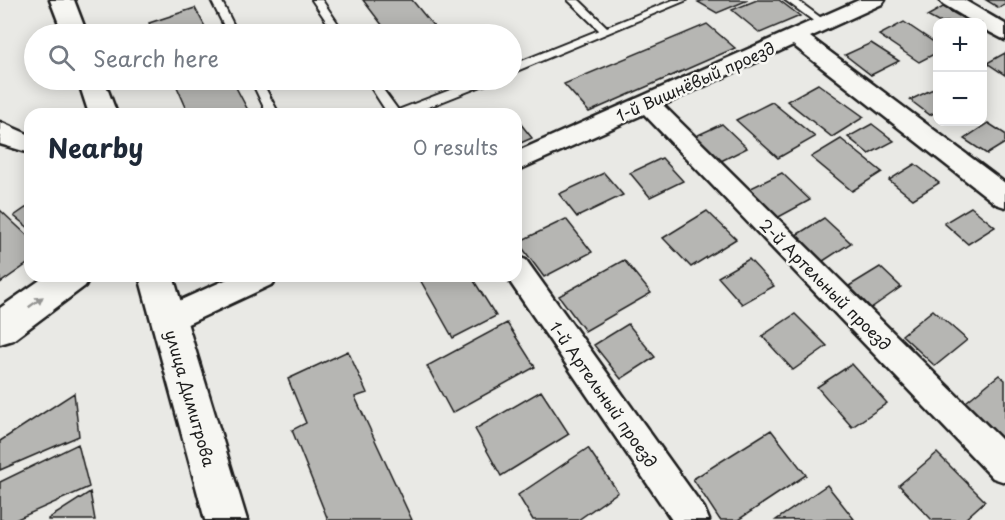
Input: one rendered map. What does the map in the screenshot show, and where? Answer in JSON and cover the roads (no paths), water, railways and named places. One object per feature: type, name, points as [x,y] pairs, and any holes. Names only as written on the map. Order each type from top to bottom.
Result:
[{"type":"street","points":[[62,0],[71,24]]},
{"type":"street","name":"1-й Вишнёвый проезд","points":[[522,159],[875,0]]},
{"type":"street","points":[[950,0],[1005,33]]},
{"type":"street","points":[[794,36],[1005,197]]},
{"type":"street","points":[[94,90],[101,108]]},
{"type":"street","name":"2-й Артельный проезд","points":[[647,103],[1005,466]]},
{"type":"street","points":[[0,131],[7,137],[24,142]]},
{"type":"street","name":"1-й Артельный проезд","points":[[522,277],[692,520]]},
{"type":"street","points":[[0,328],[65,282]]},
{"type":"street","name":"улица Димитрова","points":[[158,282],[226,520]]},
{"type":"street","points":[[168,319],[250,282]]},
{"type":"lane","points":[[216,0],[228,24]]},
{"type":"lane","points":[[317,0],[333,24]]},
{"type":"lane","points":[[573,0],[606,31]]},
{"type":"lane","points":[[522,65],[682,0]]},
{"type":"lane","points":[[790,0],[823,23]]},
{"type":"lane","points":[[261,90],[270,108]]},
{"type":"lane","points":[[378,90],[390,108]]},
{"type":"lane","points":[[415,108],[460,90]]}]
